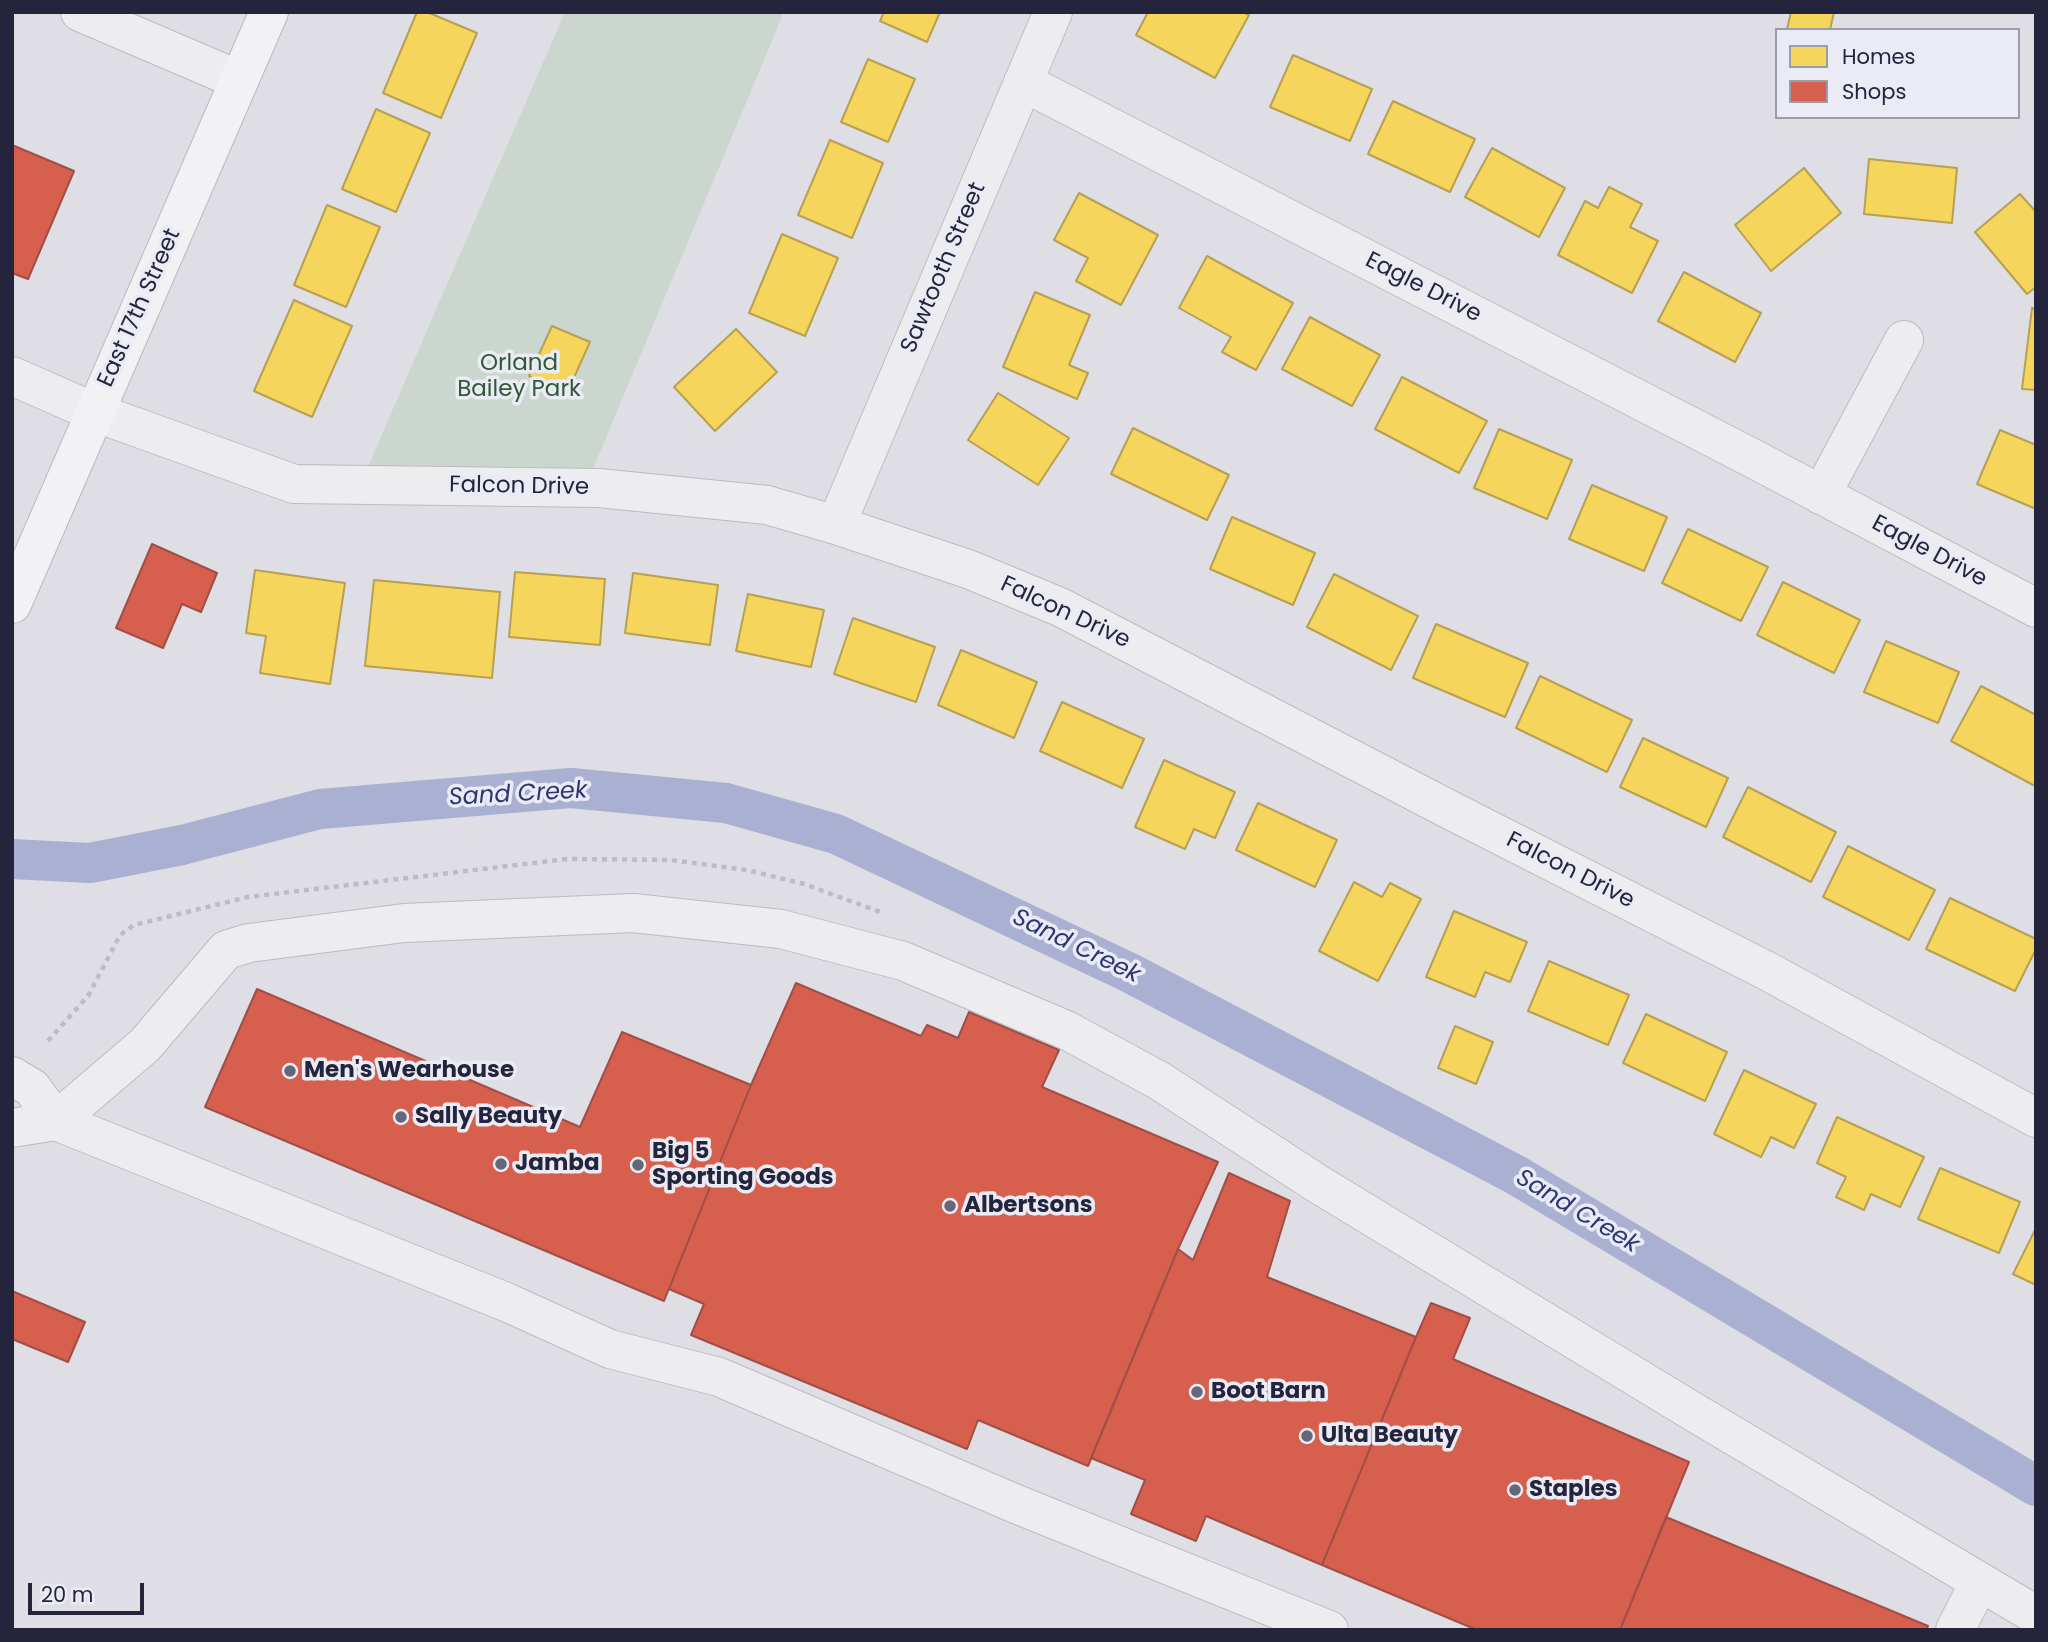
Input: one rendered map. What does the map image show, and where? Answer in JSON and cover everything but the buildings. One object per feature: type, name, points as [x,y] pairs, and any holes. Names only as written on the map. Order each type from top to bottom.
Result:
[{"type":"main road","name":"East 17th Street","points":[[12,604],[269,12]]},
{"type":"street","points":[[80,12],[240,80]]},
{"type":"street","name":"Sawtooth Street","points":[[836,525],[1053,12]]},
{"type":"street","name":"Eagle Drive","points":[[1023,82],[2036,608]]},
{"type":"street","points":[[1821,495],[1904,340]]},
{"type":"street","name":"Falcon Drive","points":[[12,376],[94,412],[294,484],[599,488],[767,505],[968,569],[1060,607],[1440,805],[1769,972],[2036,1118]]},
{"type":"street","points":[[56,1121],[145,1045],[226,950],[249,943],[404,923],[633,913],[781,929],[903,961],[1066,1030],[1158,1080],[1318,1184],[1697,1414],[2036,1615]]},
{"type":"street","points":[[12,1076],[32,1088],[56,1121]]},
{"type":"street","points":[[12,1128],[56,1121],[494,1296],[610,1349],[719,1377],[1016,1504],[1329,1630]]},
{"type":"street","points":[[1955,1630],[1979,1583]]},
{"type":"path","points":[[48,1041],[88,996],[120,935],[134,925],[248,897],[567,859],[671,860],[747,870],[804,884],[889,916]]},
{"type":"green space","name":"Orland Bailey Park","points":[[565,12],[784,12],[585,488],[360,485]]},
{"type":"waterway","name":"Sand Creek","points":[[12,859],[90,863],[182,845],[320,809],[571,788],[726,803],[836,834],[1128,972],[1516,1175],[2036,1486]]},
{"type":"place","name":"Men's Wearhouse","points":[[290,1071]]},
{"type":"place","name":"Sally Beauty","points":[[401,1117]]},
{"type":"place","name":"Jamba","points":[[501,1164]]},
{"type":"place","name":"Big 5 Sporting Goods","points":[[638,1165]]},
{"type":"place","name":"Albertsons","points":[[950,1206]]},
{"type":"place","name":"Boot Barn","points":[[1197,1392]]},
{"type":"place","name":"Ulta Beauty","points":[[1307,1436]]},
{"type":"place","name":"Staples","points":[[1515,1490]]}]
